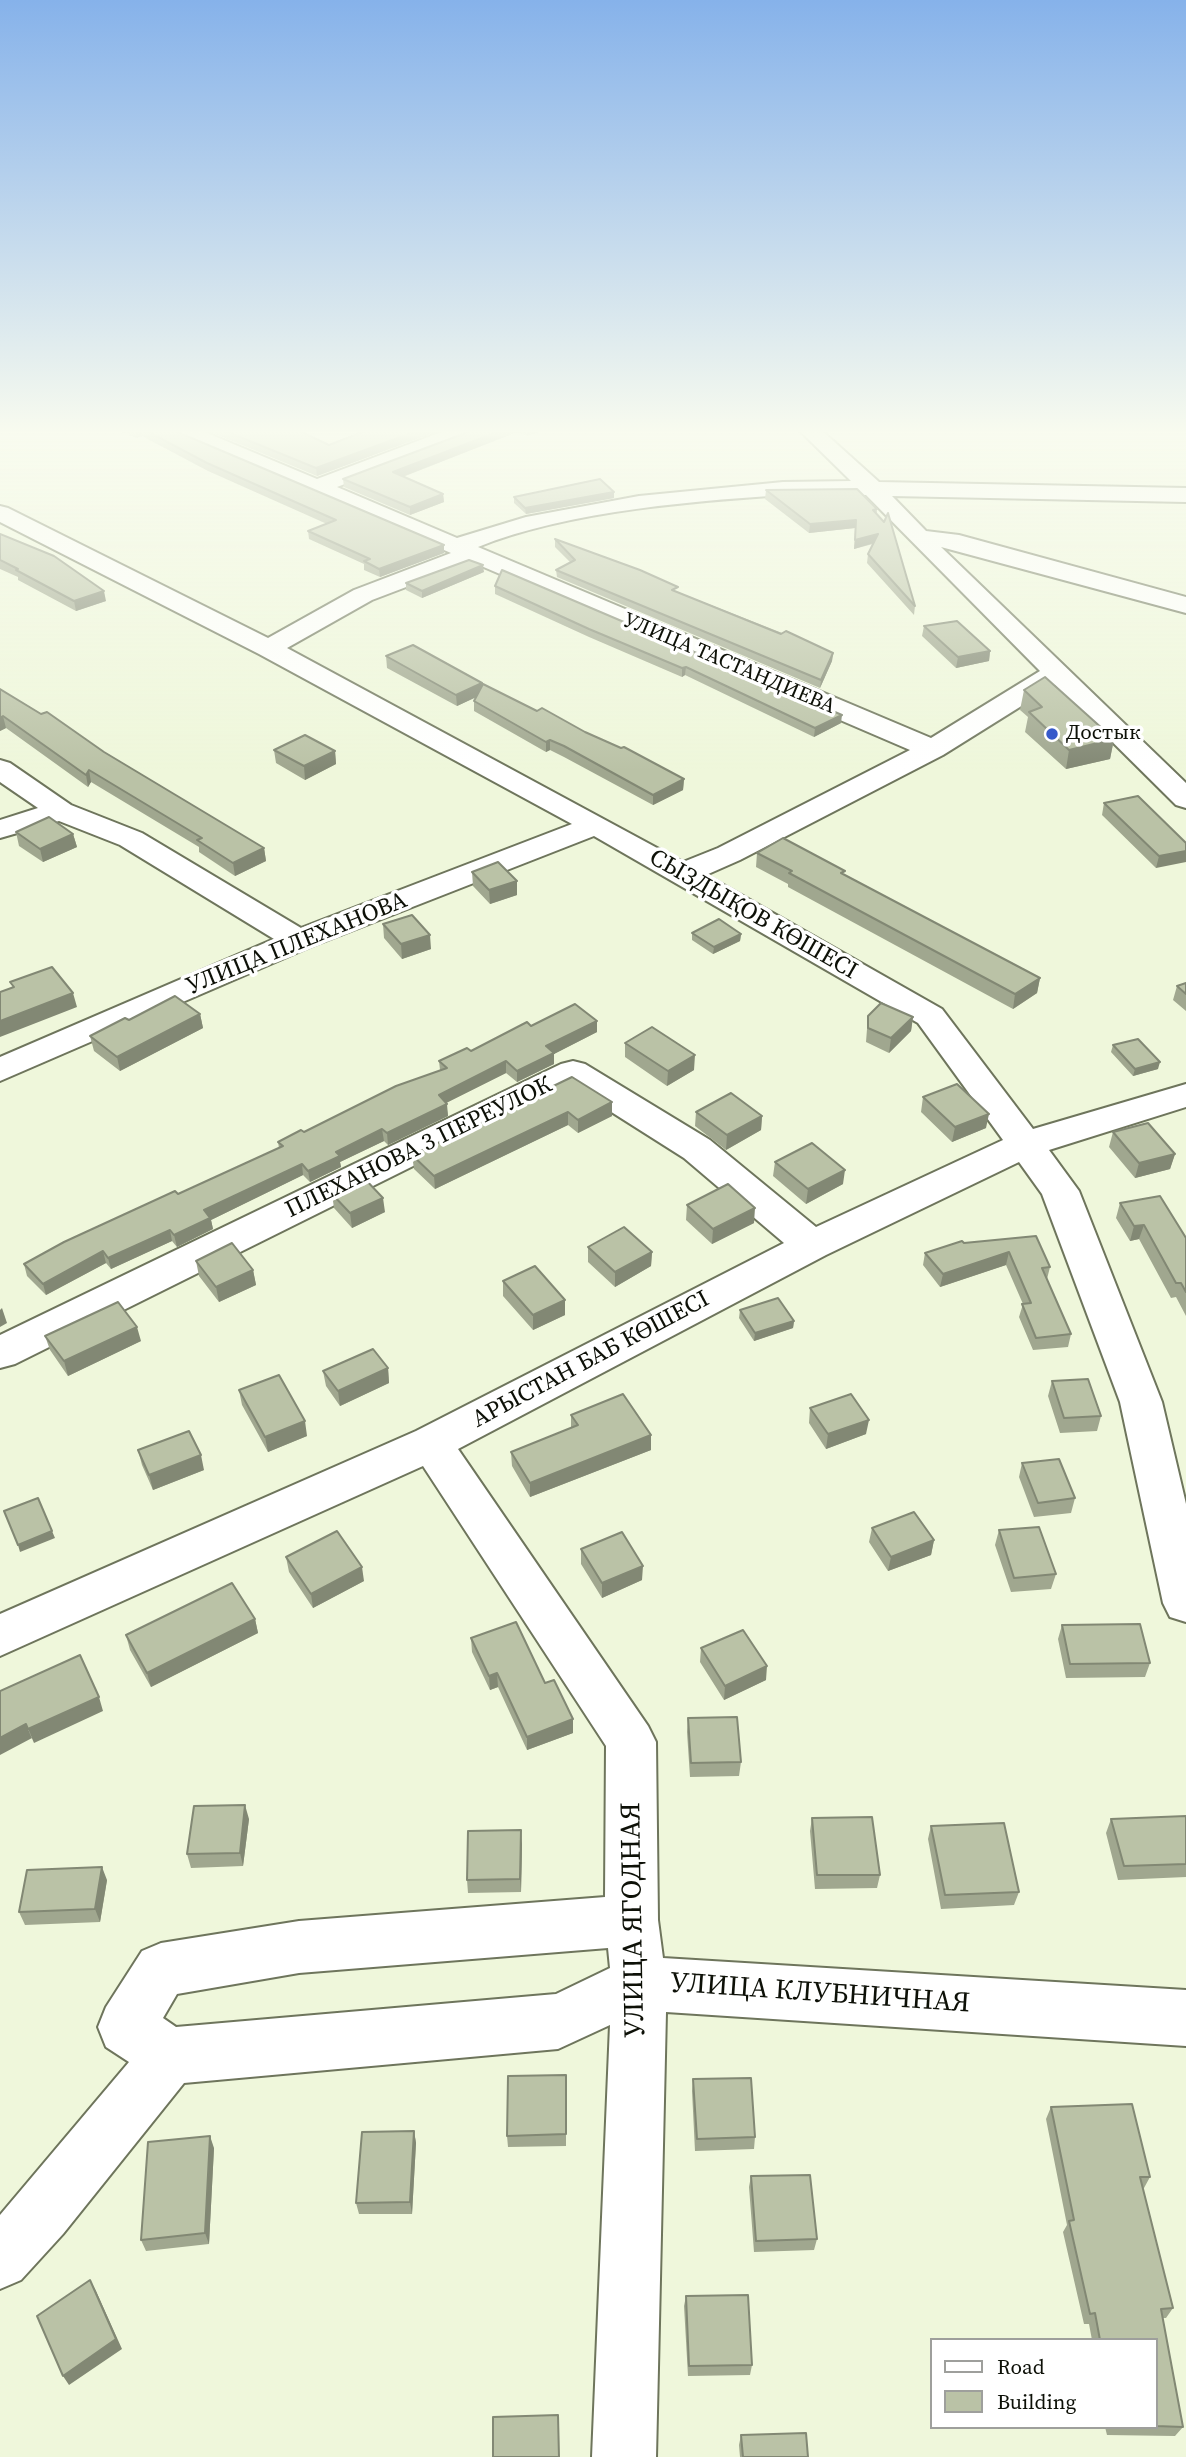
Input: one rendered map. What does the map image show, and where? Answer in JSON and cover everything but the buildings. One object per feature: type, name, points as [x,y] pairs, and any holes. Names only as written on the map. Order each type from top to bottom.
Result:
[{"type":"street","name":"СЫЗДЫҚОВ КӨШЕСІ","points":[[59,543],[268,648],[596,825],[930,1016],[1060,1191],[1141,1402],[1186,1603]]},
{"type":"street","name":"УЛИЦА ТАСТАНДИЕВА","points":[[448,543],[933,749]]},
{"type":"street","points":[[268,648],[363,595],[465,550],[473,543]]},
{"type":"street","points":[[924,543],[1186,799]]},
{"type":"street","points":[[960,543],[1186,605]]},
{"type":"street","points":[[682,874],[729,854],[933,749],[1056,673]]},
{"type":"street","points":[[0,769],[61,811],[131,839],[299,940]]},
{"type":"street","points":[[0,829],[61,811]]},
{"type":"street","name":"УЛИЦА ПЛЕХАНОВА","points":[[0,1070],[299,940],[596,825]]},
{"type":"street","name":"ПЛЕХАНОВА 3 ПЕРЕУЛОК","points":[[0,1353],[573,1072],[697,1149],[812,1245]]},
{"type":"street","name":"АРЫСТАН БАБ КӨШЕСІ","points":[[0,1636],[431,1443],[812,1245],[1026,1144],[1186,1095]]},
{"type":"street","name":"УЛИЦА ЯГОДНАЯ","points":[[431,1443],[631,1742],[631,1920],[639,1983],[624,2457]]},
{"type":"street","points":[[0,2259],[42,2213],[170,2056],[126,2027],[161,1970],[299,1947],[631,1920]]},
{"type":"street","name":"УЛИЦА КЛУБНИЧНАЯ","points":[[170,2056],[558,2021],[639,1983],[1186,2018]]},
{"type":"place","name":"Достык","points":[[1052,734]]}]
